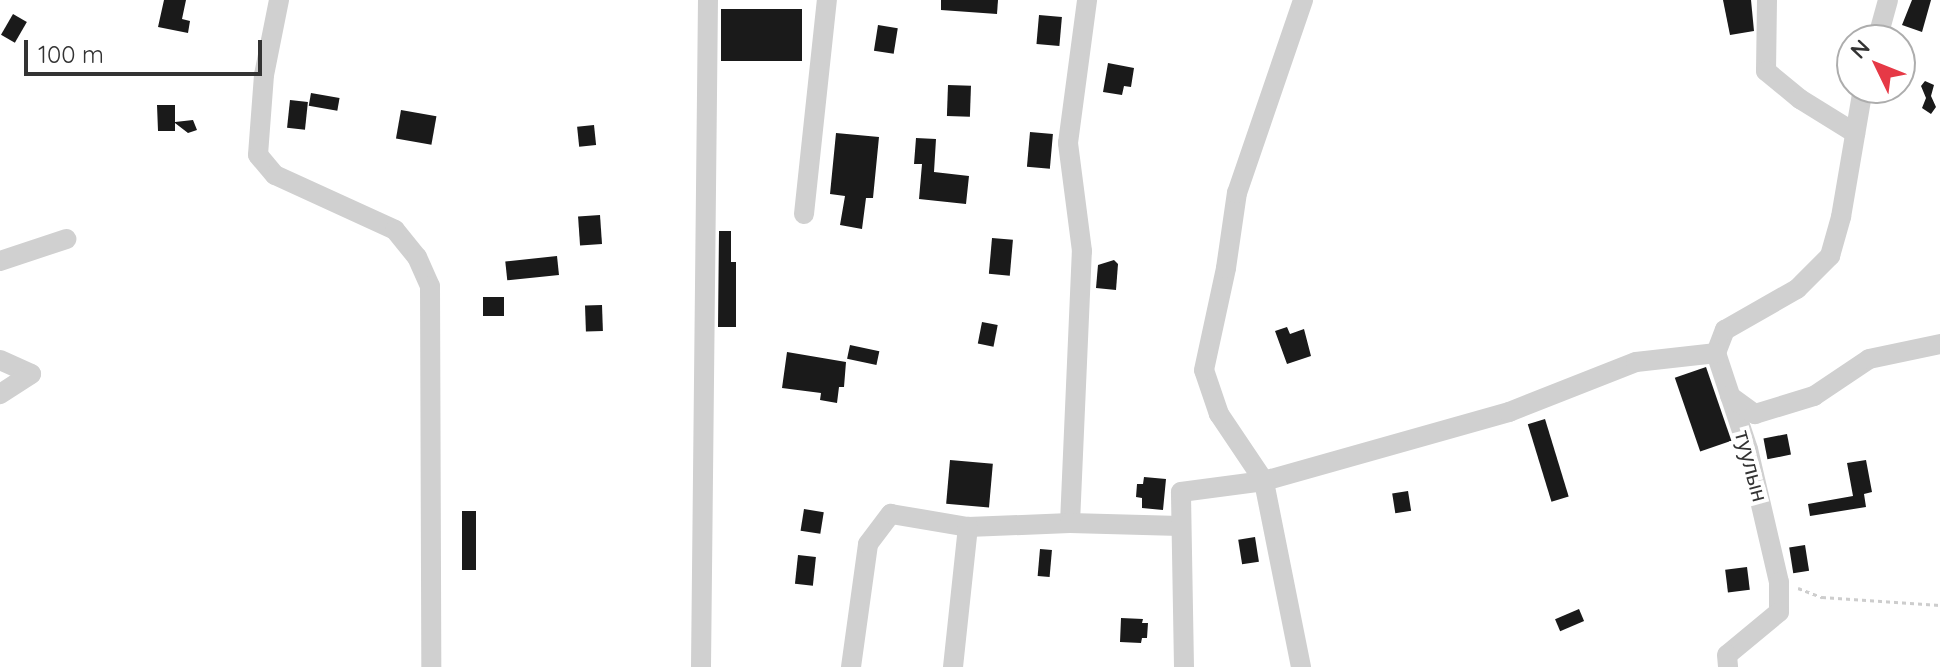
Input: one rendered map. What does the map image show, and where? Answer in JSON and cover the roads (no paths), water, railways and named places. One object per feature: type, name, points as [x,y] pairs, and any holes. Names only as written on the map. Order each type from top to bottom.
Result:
[{"type":"street","points":[[279,0],[264,75],[258,155],[275,175],[395,230],[417,257],[430,286],[431,667]]},
{"type":"street","points":[[701,667],[708,0]]},
{"type":"street","points":[[804,214],[827,0]]},
{"type":"street","points":[[1070,523],[1082,251],[1068,143],[1087,0]]},
{"type":"street","points":[[1301,667],[1264,481],[1219,414],[1204,370],[1226,268],[1237,193],[1303,0]]},
{"type":"street","points":[[1767,0],[1766,71],[1800,99],[1855,133]]},
{"type":"street","points":[[1881,24],[1888,0]]},
{"type":"street","points":[[1184,667],[1181,492],[1264,481],[1509,412],[1636,362],[1716,353],[1725,330],[1797,289],[1830,256],[1841,217],[1860,104]]},
{"type":"street","points":[[0,261],[66,239]]},
{"type":"street","points":[[1730,396],[1755,414],[1814,396],[1869,359],[1940,344]]},
{"type":"street","name":"туулын","points":[[1716,353],[1748,449],[1779,582],[1779,612],[1727,655],[1728,667]]},
{"type":"street","points":[[0,360],[31,374],[0,394]]},
{"type":"street","points":[[851,667],[868,544],[891,514],[968,527],[1070,523],[1180,526]]},
{"type":"street","points":[[953,667],[968,527]]}]
